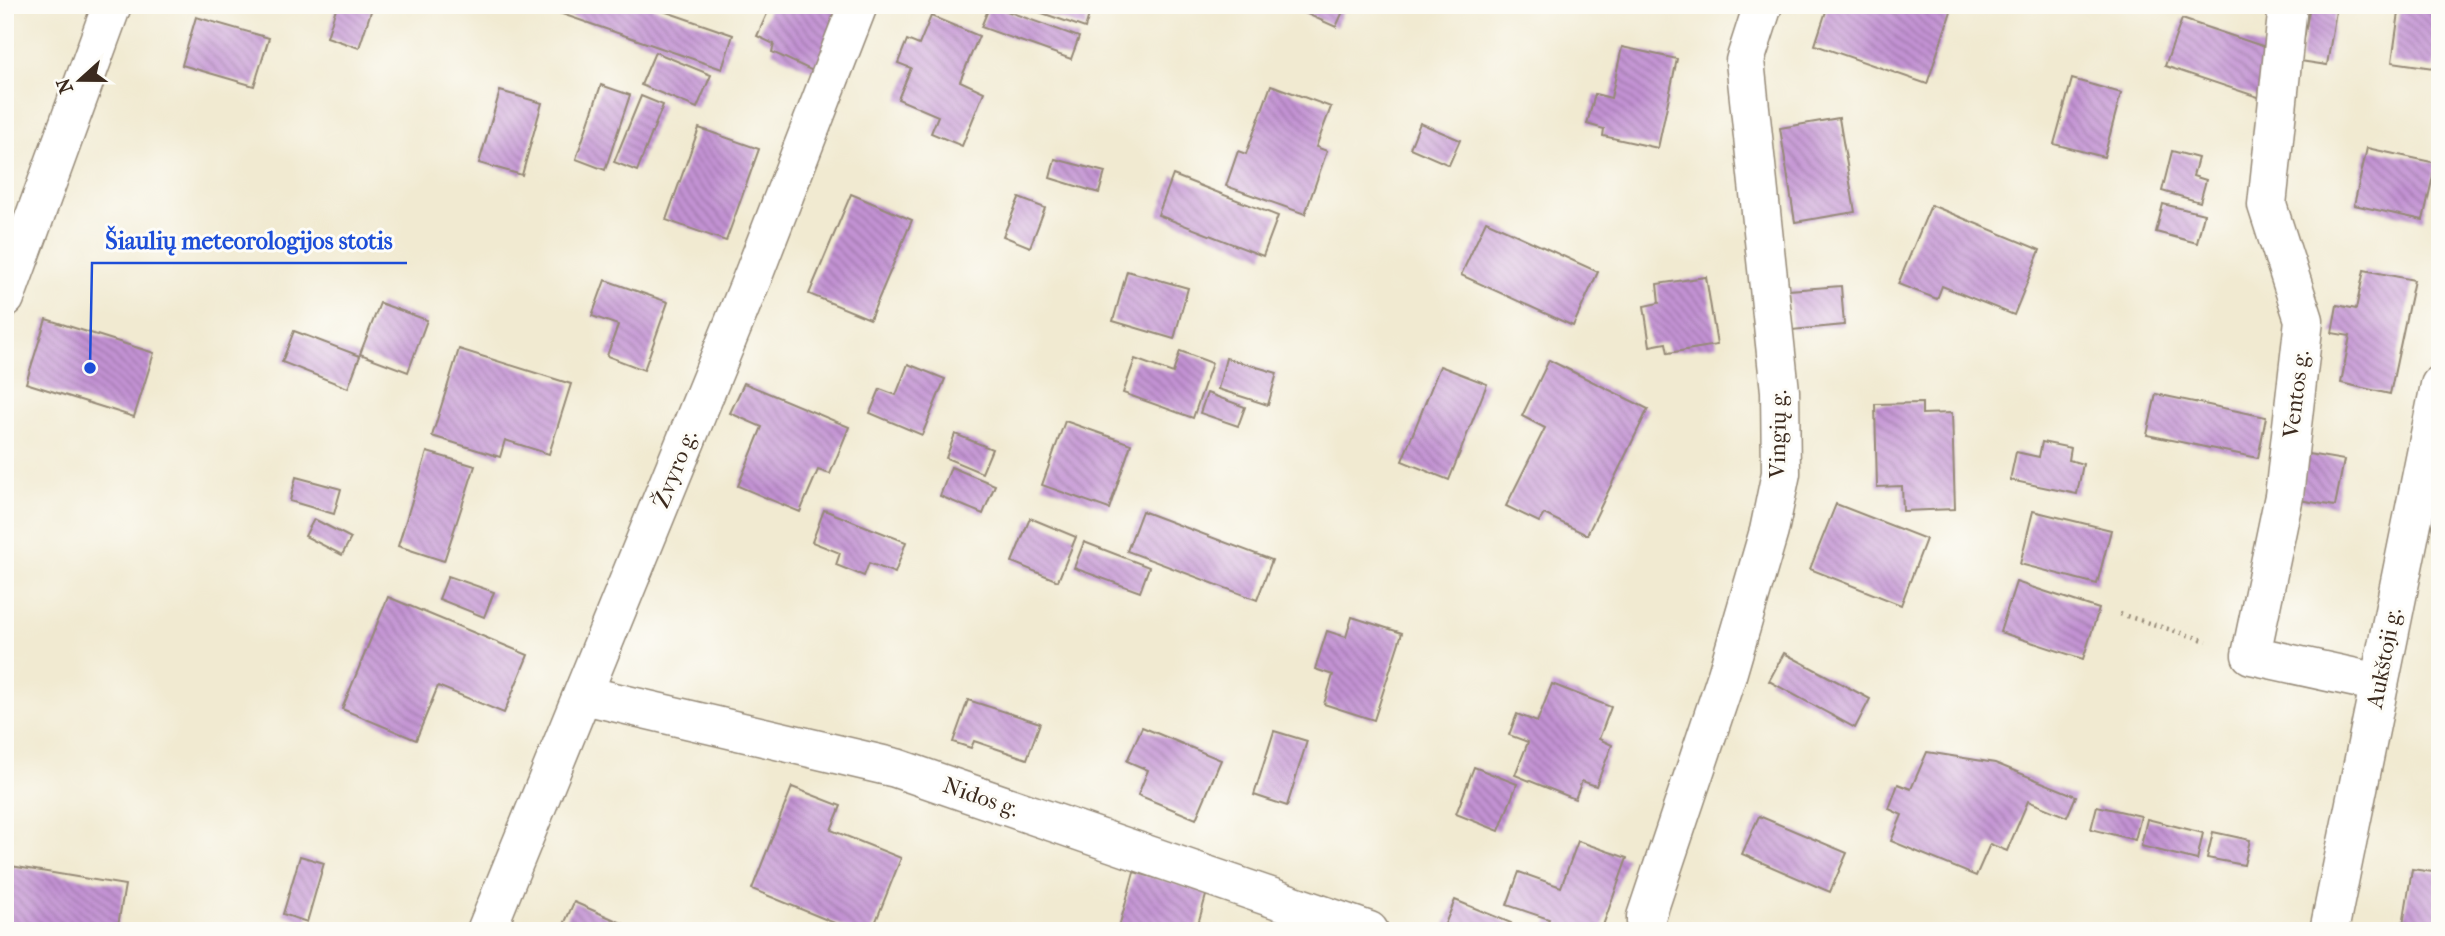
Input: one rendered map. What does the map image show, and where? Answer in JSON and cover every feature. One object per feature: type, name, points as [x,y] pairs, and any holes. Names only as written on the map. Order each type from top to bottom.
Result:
[{"type":"street","points":[[5,298],[112,5]]},
{"type":"street","name":"Žvyro g.","points":[[486,931],[584,695],[858,5]]},
{"type":"street","name":"Vingių g.","points":[[1646,931],[1646,917],[1727,675],[1769,531],[1781,472],[1780,391],[1745,61],[1763,5]]},
{"type":"street","name":"Ventos g.","points":[[2251,655],[2284,496],[2304,320],[2267,205],[2288,5]]},
{"type":"street","name":"Aukštoji g.","points":[[2329,931],[2440,385]]},
{"type":"street","points":[[2251,655],[2379,683]]},
{"type":"street","name":"Nidos g.","points":[[584,695],[896,768],[1369,931]]},
{"type":"path","points":[[2120,614],[2251,655]]},
{"type":"building","points":[[337,5],[373,5],[359,48],[327,37]]},
{"type":"building","points":[[536,5],[646,5],[733,35],[722,69]]},
{"type":"building","points":[[771,5],[790,9],[792,5],[822,5],[841,14],[815,72],[772,52],[774,44],[757,36]]},
{"type":"building","points":[[990,5],[1079,37],[1071,59],[981,27]]},
{"type":"building","points":[[1019,5],[1092,5],[1085,28]]},
{"type":"building","points":[[1287,5],[1346,5],[1336,27]]},
{"type":"building","points":[[1828,5],[1953,5],[1927,84],[1815,45]]},
{"type":"building","points":[[2310,5],[2337,5],[2327,65],[2300,61]]},
{"type":"building","points":[[2400,5],[2440,5],[2440,49],[2437,48],[2434,68],[2392,62]]},
{"type":"building","points":[[931,16],[979,36],[960,81],[984,92],[962,146],[931,133],[938,116],[898,99],[911,68],[898,63],[907,40],[919,45]]},
{"type":"building","points":[[196,17],[269,38],[254,86],[182,65]]},
{"type":"building","points":[[2182,19],[2277,51],[2261,98],[2165,66]]},
{"type":"building","points":[[1622,47],[1677,59],[1658,148],[1603,136],[1604,129],[1587,124],[1595,94],[1611,98]]},
{"type":"building","points":[[655,52],[711,75],[697,108],[641,85]]},
{"type":"building","points":[[2072,79],[2121,93],[2104,157],[2054,144]]},
{"type":"building","points":[[601,85],[630,95],[605,170],[576,159]]},
{"type":"building","points":[[1271,85],[1331,107],[1316,147],[1327,151],[1305,214],[1226,186],[1238,151],[1246,154]]},
{"type":"building","points":[[500,91],[542,103],[522,175],[479,163]]},
{"type":"building","points":[[641,96],[663,105],[637,171],[614,162]]},
{"type":"building","points":[[1839,118],[1855,212],[1795,222],[1780,128]]},
{"type":"building","points":[[1420,123],[1460,140],[1449,165],[1410,148]]},
{"type":"building","points":[[699,128],[759,149],[726,241],[666,220]]},
{"type":"building","points":[[2367,148],[2436,163],[2423,220],[2354,205]]},
{"type":"building","points":[[2172,151],[2198,158],[2193,176],[2206,180],[2200,202],[2162,191]]},
{"type":"building","points":[[1055,159],[1105,172],[1099,193],[1050,178]]},
{"type":"building","points":[[1173,175],[1278,216],[1263,256],[1158,215]]},
{"type":"building","points":[[851,194],[912,220],[870,319],[809,294]]},
{"type":"building","points":[[1019,198],[1045,208],[1030,247],[1003,236]]},
{"type":"building","points":[[2163,204],[2204,214],[2197,243],[2156,232]]},
{"type":"building","points":[[1931,205],[2040,250],[2014,315],[1942,286],[1937,299],[1898,284]]},
{"type":"building","points":[[1486,221],[1598,272],[1573,326],[1461,275]]},
{"type":"building","points":[[2364,270],[2414,280],[2390,394],[2341,383],[2350,336],[2332,333],[2337,305],[2356,309]]},
{"type":"building","points":[[1127,271],[1188,288],[1174,339],[1113,321]]},
{"type":"building","points":[[1706,277],[1717,345],[1668,353],[1666,343],[1650,346],[1644,306],[1659,303],[1657,284]]},
{"type":"building","points":[[605,280],[668,302],[644,370],[607,356],[618,325],[592,316]]},
{"type":"building","points":[[1841,286],[1844,325],[1792,330],[1789,290]]},
{"type":"building","points":[[380,303],[427,320],[408,372],[360,354]]},
{"type":"building","points":[[46,319],[154,353],[134,417],[26,383]]},
{"type":"building","points":[[294,331],[360,356],[348,388],[282,362]]},
{"type":"building","points":[[459,349],[571,384],[549,454],[505,440],[500,457],[432,436]]},
{"type":"building","points":[[1180,351],[1212,363],[1193,418],[1123,393],[1135,359],[1173,373]]},
{"type":"building","points":[[1226,358],[1277,373],[1268,405],[1218,389]]},
{"type":"building","points":[[1549,360],[1648,409],[1587,535],[1544,514],[1539,522],[1506,506],[1545,428],[1522,416]]},
{"type":"building","points":[[908,364],[945,379],[922,435],[870,413],[880,389],[896,395]]},
{"type":"building","points":[[1440,366],[1487,384],[1449,480],[1402,461]]},
{"type":"building","points":[[744,383],[849,427],[830,474],[818,470],[800,512],[738,486],[762,427],[730,413]]},
{"type":"building","points":[[1207,393],[1245,407],[1238,426],[1200,413]]},
{"type":"building","points":[[2156,394],[2266,417],[2258,458],[2147,435]]},
{"type":"building","points":[[1922,403],[1922,414],[1952,413],[1955,509],[1903,511],[1902,486],[1877,487],[1875,404]]},
{"type":"building","points":[[1065,421],[1131,444],[1109,509],[1042,485]]},
{"type":"building","points":[[955,434],[992,449],[982,473],[946,458]]},
{"type":"building","points":[[2042,442],[2071,448],[2069,460],[2083,464],[2077,494],[2010,480],[2016,452],[2039,457]]},
{"type":"building","points":[[427,452],[475,466],[444,561],[398,546]]},
{"type":"building","points":[[2308,454],[2344,460],[2335,506],[2299,500]]},
{"type":"building","points":[[951,467],[995,485],[983,514],[940,496]]},
{"type":"building","points":[[296,477],[341,489],[334,514],[290,501]]},
{"type":"building","points":[[1836,504],[1926,539],[1901,605],[1810,569]]},
{"type":"building","points":[[824,510],[906,542],[895,573],[869,563],[864,576],[836,565],[840,553],[812,542]]},
{"type":"building","points":[[1142,511],[1272,560],[1257,600],[1127,551]]},
{"type":"building","points":[[2033,511],[2111,530],[2097,584],[2020,564]]},
{"type":"building","points":[[1030,518],[1076,537],[1058,581],[1012,562]]},
{"type":"building","points":[[314,519],[351,538],[342,555],[305,536]]},
{"type":"building","points":[[1084,542],[1149,567],[1140,592],[1074,568]]},
{"type":"building","points":[[448,576],[494,592],[484,617],[439,599]]},
{"type":"building","points":[[2016,582],[2099,609],[2083,659],[2000,632]]},
{"type":"building","points":[[388,597],[528,655],[504,713],[438,686],[416,740],[342,709]]},
{"type":"building","points":[[1352,617],[1402,633],[1374,720],[1324,704],[1333,675],[1315,669],[1327,631],[1346,637]]},
{"type":"building","points":[[1784,653],[1870,699],[1855,728],[1769,681]]},
{"type":"building","points":[[1552,684],[1611,707],[1599,739],[1612,745],[1596,786],[1582,781],[1575,799],[1515,775],[1528,742],[1509,735],[1517,714],[1537,722]]},
{"type":"building","points":[[968,700],[1040,723],[1027,759],[974,741],[971,748],[953,742]]},
{"type":"building","points":[[1142,727],[1221,760],[1196,819],[1138,795],[1148,770],[1127,761]]},
{"type":"building","points":[[1274,731],[1307,741],[1287,806],[1254,795]]},
{"type":"building","points":[[1927,752],[1995,763],[2076,796],[2067,817],[2028,801],[2007,851],[1990,844],[1976,876],[1891,841],[1902,815],[1889,809],[1898,784],[1911,789]]},
{"type":"building","points":[[1474,767],[1517,784],[1499,831],[1456,814]]},
{"type":"building","points":[[792,787],[841,806],[831,830],[901,858],[872,931],[854,931],[752,889]]},
{"type":"building","points":[[2097,806],[2141,816],[2135,840],[2091,829]]},
{"type":"building","points":[[1759,816],[1847,853],[1830,892],[1742,854]]},
{"type":"building","points":[[2147,819],[2203,833],[2197,860],[2141,846]]},
{"type":"building","points":[[2213,832],[2250,840],[2244,865],[2207,858]]},
{"type":"building","points":[[1578,841],[1627,858],[1601,931],[1544,931],[1549,919],[1507,905],[1519,872],[1561,887]]},
{"type":"building","points":[[300,856],[324,863],[307,922],[283,914]]},
{"type":"building","points":[[5,865],[125,885],[117,931],[5,931]]},
{"type":"building","points":[[2412,869],[2440,873],[2440,931],[2402,931]]},
{"type":"building","points":[[1134,872],[1207,892],[1196,931],[1118,931]]},
{"type":"building","points":[[1455,900],[1511,923],[1507,931],[1442,931]]},
{"type":"building","points":[[574,902],[640,931],[561,931]]},
{"type":"place","name":"Šiaulių meteorologijos stotis","points":[[90,368]]}]
